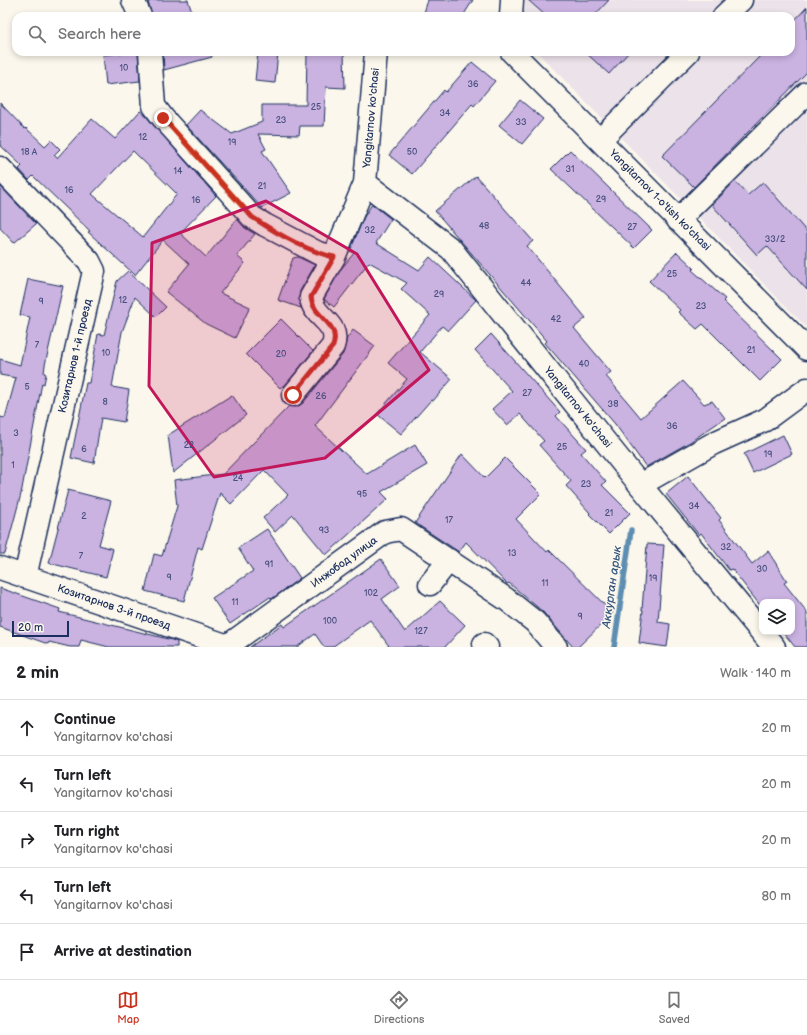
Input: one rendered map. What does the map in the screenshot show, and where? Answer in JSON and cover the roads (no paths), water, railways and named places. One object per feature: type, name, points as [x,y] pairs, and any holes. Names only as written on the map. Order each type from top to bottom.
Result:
[{"type":"street","points":[[133,0],[138,12]]},
{"type":"street","points":[[511,12],[512,0]]},
{"type":"street","points":[[728,12],[740,0]]},
{"type":"street","points":[[150,56],[154,106],[246,212],[265,225],[318,253],[334,257]]},
{"type":"street","name":"Yangitarnov ko'chasi","points":[[293,395],[333,346],[336,339],[335,332],[313,307],[311,297],[334,257],[365,183],[376,56]]},
{"type":"street","name":"Yangitarnov 1-o'tish ko'chasi","points":[[516,56],[807,349]]},
{"type":"street","points":[[600,140],[684,56]]},
{"type":"street","points":[[678,220],[807,93]]},
{"type":"street","name":"Козитарнов 1-й проезд","points":[[0,168],[90,261],[94,271],[25,577]]},
{"type":"street","name":"Yangitarnov ko'chasi","points":[[365,183],[451,249],[640,484],[774,647]]},
{"type":"street","points":[[640,484],[714,443],[765,420],[807,389]]},
{"type":"street","name":"Инжобод улица","points":[[227,646],[385,532],[401,529],[506,599],[534,622],[556,647]]},
{"type":"street","points":[[430,584],[449,560]]},
{"type":"street","name":"Козитарнов 3-й проезд","points":[[0,568],[227,646]]},
{"type":"waterway","name":"Аккурган арык","points":[[614,647],[631,530]]}]
